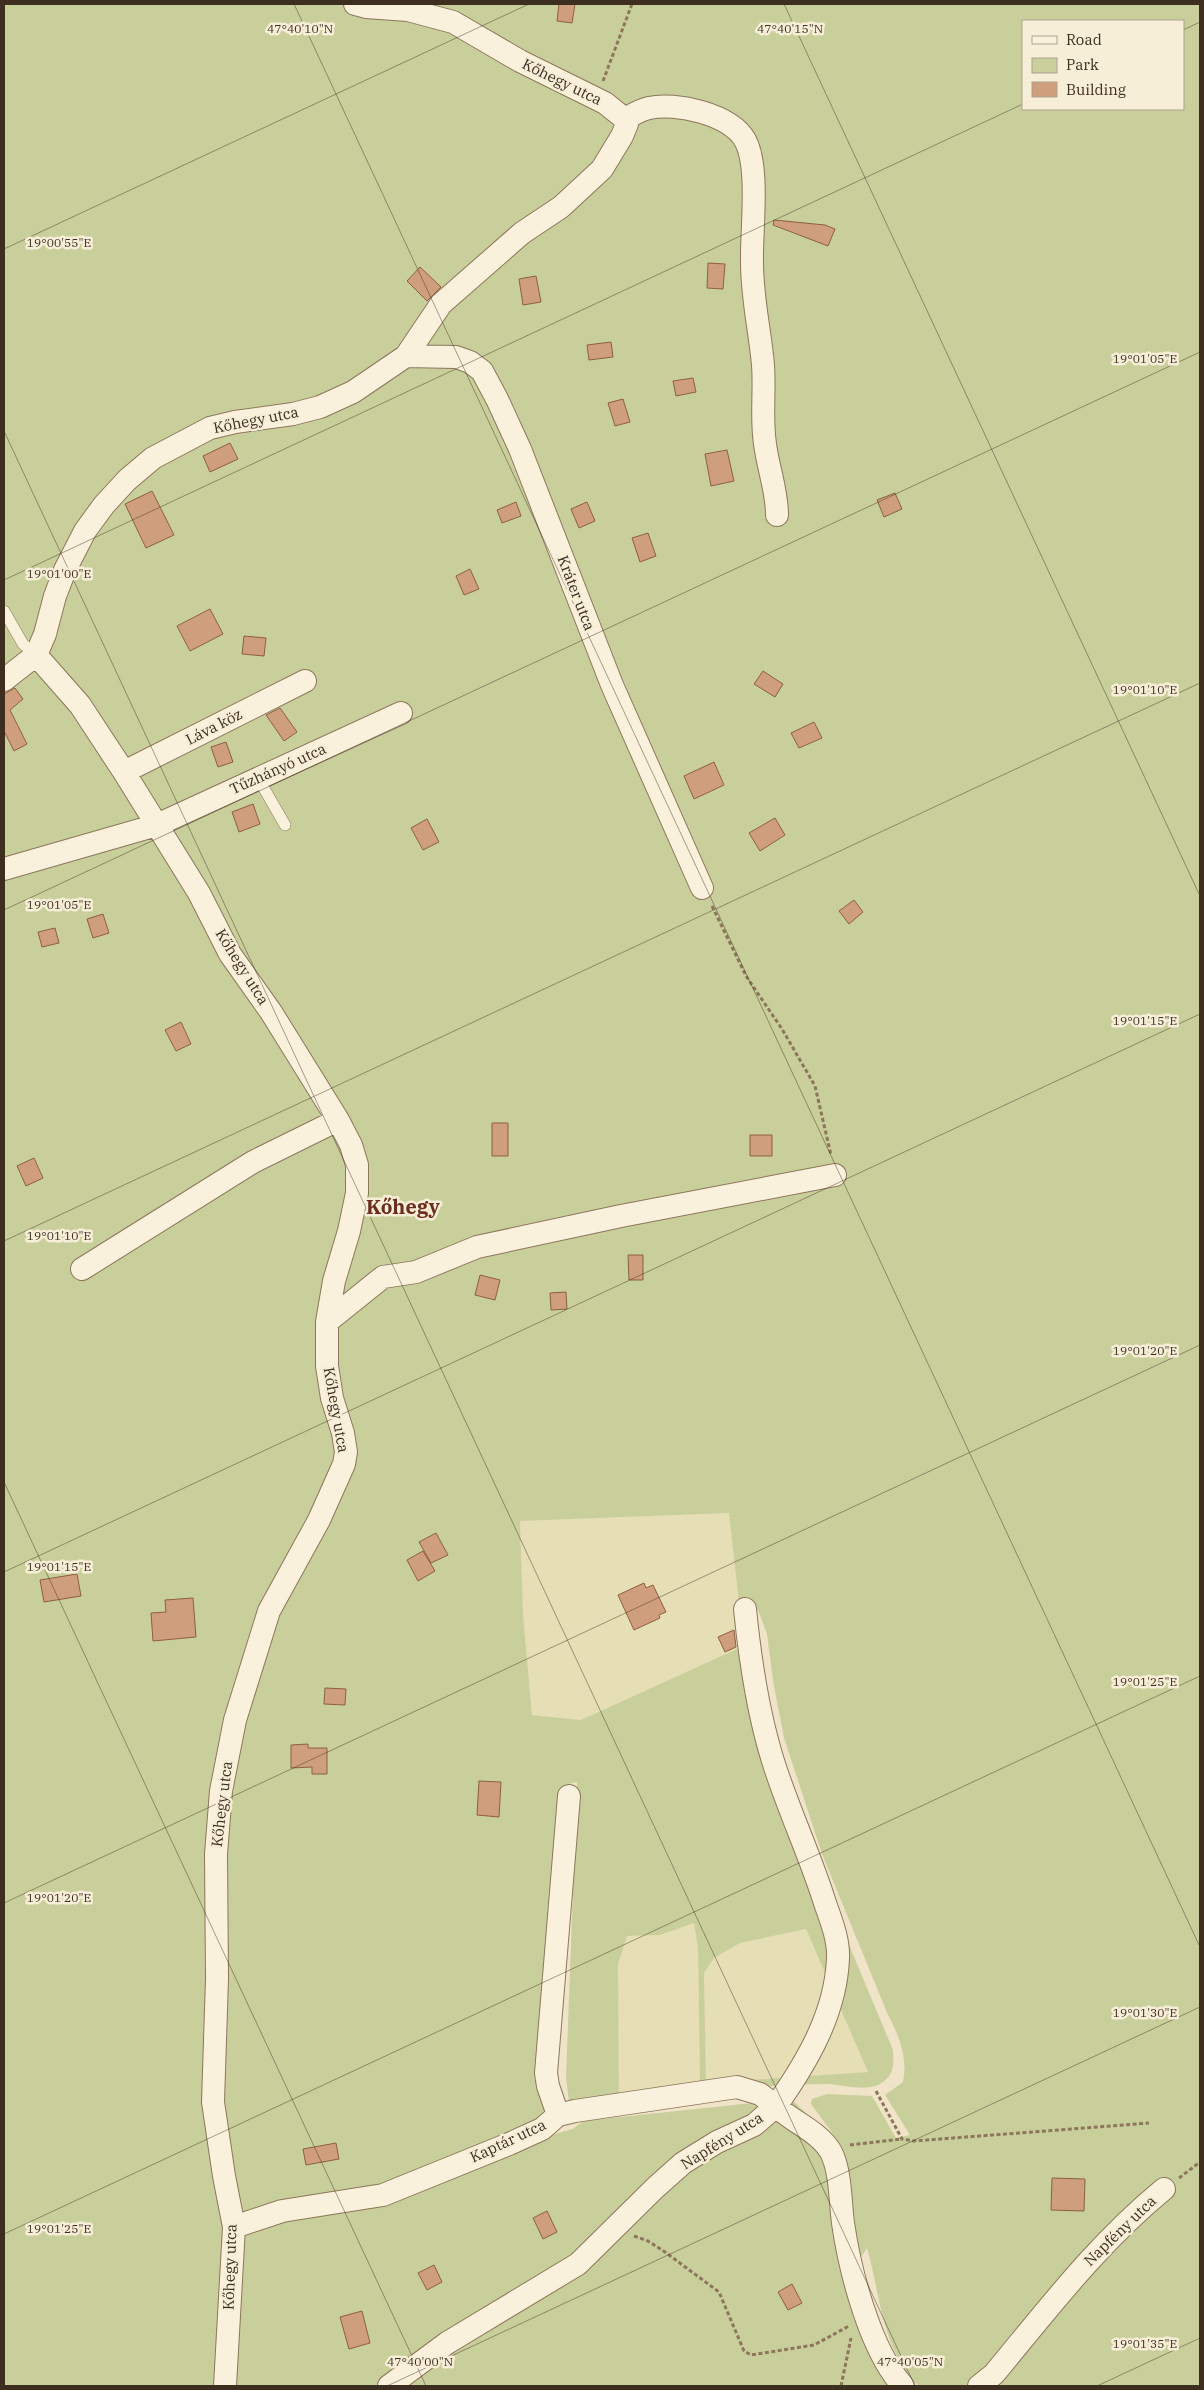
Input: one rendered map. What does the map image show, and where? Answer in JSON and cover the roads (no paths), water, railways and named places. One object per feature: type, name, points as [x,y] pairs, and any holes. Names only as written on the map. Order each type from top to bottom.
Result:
[{"type":"street","name":"Kőhegy utca","points":[[225,2386],[234,2227],[213,2102],[216,1979],[216,1854],[221,1791],[235,1720],[269,1611],[320,1520],[344,1464],[346,1452],[343,1433],[332,1398],[327,1366],[327,1322],[334,1281],[349,1231],[357,1193],[357,1165],[351,1145],[338,1120],[271,1012],[230,954],[199,893],[124,772],[80,705],[36,655],[45,634],[55,596],[65,570],[85,531],[104,505],[127,480],[153,458],[210,428],[320,407],[353,392],[406,356],[441,304],[522,233],[561,207],[602,169],[622,136],[626,124],[625,119],[597,98],[520,61],[446,20],[408,10],[366,7],[355,4]]},
{"type":"street","points":[[625,119],[649,108],[707,113],[734,128],[744,139],[748,148],[753,182],[754,299],[764,380],[763,426],[767,459],[777,495],[777,515]]},
{"type":"street","name":"Kráter utca","points":[[406,356],[456,357],[470,362],[482,371],[486,378],[520,449],[612,685],[702,888]]},
{"type":"street","points":[[4,680],[36,655]]},
{"type":"street","name":"Láva köz","points":[[124,772],[305,681]]},
{"type":"street","name":"Tűzhányó utca","points":[[4,869],[157,825],[401,713]]},
{"type":"street","points":[[82,1269],[254,1162],[338,1120]]},
{"type":"street","points":[[327,1322],[383,1277],[416,1272],[477,1247],[621,1216],[835,1175]]},
{"type":"street","points":[[558,2115],[737,2087],[760,2094],[776,2106],[805,2063],[832,1999],[838,1955],[834,1930],[773,1760],[759,1696],[745,1609]]},
{"type":"street","name":"Kaptár utca","points":[[234,2227],[282,2211],[383,2195],[509,2144],[542,2128],[558,2115],[548,2086],[546,2065],[569,1796]]},
{"type":"street","name":"Napfény utca","points":[[388,2386],[447,2343],[578,2264],[683,2163],[717,2142],[754,2125],[776,2106],[787,2116],[820,2138],[830,2152],[836,2168],[846,2241],[872,2333],[885,2361],[903,2386]]},
{"type":"street","name":"Napfény utca","points":[[979,2386],[994,2374],[1091,2257],[1141,2208],[1164,2189]]},
{"type":"lane","points":[[4,612],[23,644],[36,655]]},
{"type":"lane","points":[[258,778],[285,825]]},
{"type":"district","name":"Kőhegy","points":[[403,1207]]}]
